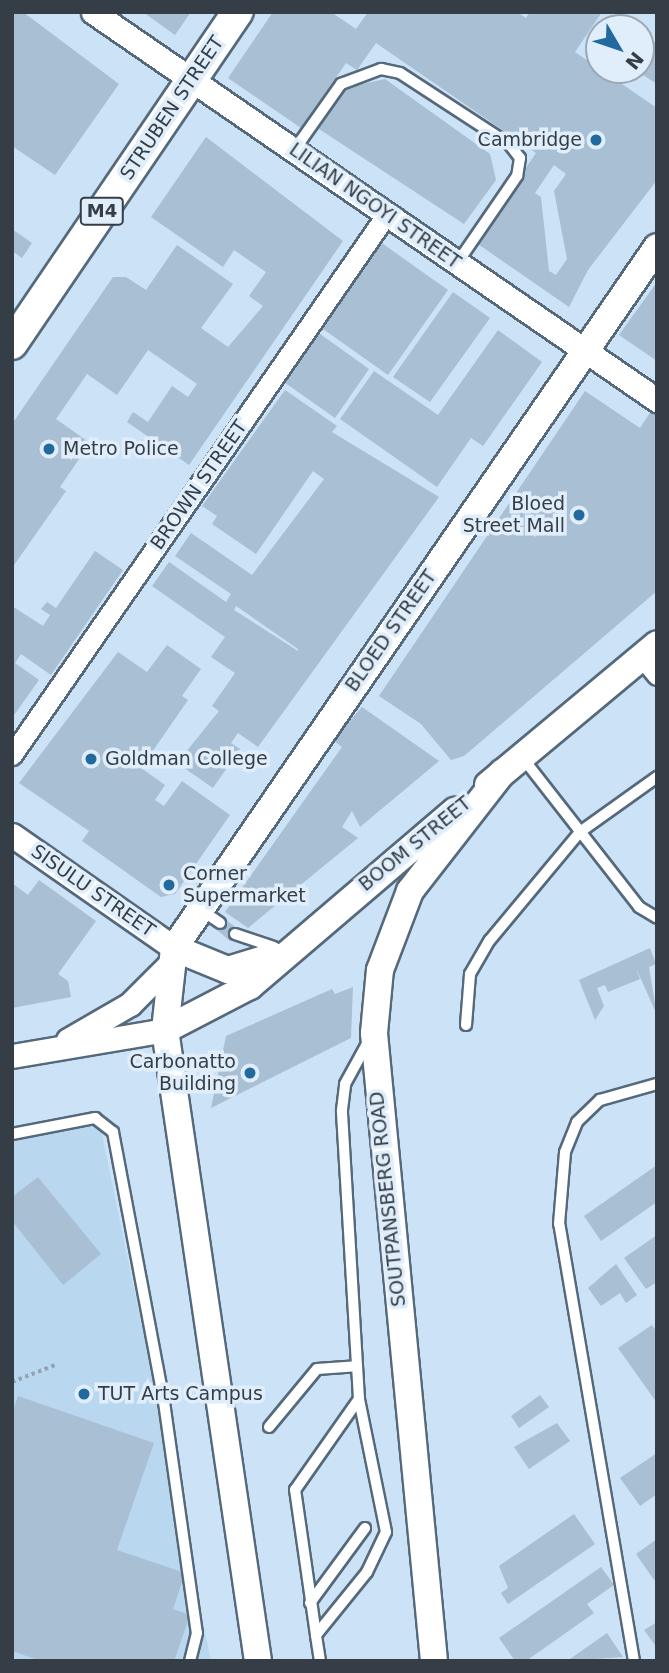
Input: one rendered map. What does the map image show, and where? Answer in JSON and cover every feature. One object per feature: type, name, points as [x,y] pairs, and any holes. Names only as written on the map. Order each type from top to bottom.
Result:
[{"type":"main road","name":"STRUBEN STREET","points":[[12,344],[238,12]]},
{"type":"main road","name":"BLOED STREET","points":[[172,956],[210,916],[657,247]]},
{"type":"main road","name":"BOOM STREET","points":[[165,1030],[250,986],[290,947],[512,765],[652,658]]},
{"type":"main road","name":"SOUTPANSBERG ROAD","points":[[434,1661],[374,1032],[380,970],[410,891],[512,765]]},
{"type":"main road","points":[[258,1661],[165,1030],[172,956],[228,971],[290,947]]},
{"type":"street","name":"LILIAN NGOYI STREET","points":[[93,12],[657,400]]},
{"type":"street","name":"BROWN STREET","points":[[12,755],[386,215]]},
{"type":"street","name":"SISULU STREET","points":[[12,835],[172,956]]},
{"type":"street","points":[[53,1048],[130,1004],[172,956]]},
{"type":"street","points":[[12,1056],[165,1030]]},
{"type":"lane","points":[[294,150],[341,84],[381,69],[400,73],[509,144],[520,158],[517,176],[457,263]]},
{"type":"lane","points":[[512,765],[580,832],[639,906],[657,918]]},
{"type":"lane","points":[[466,1025],[465,992],[478,959],[580,832],[657,777]]},
{"type":"lane","points":[[235,934],[274,947],[290,947]]},
{"type":"lane","points":[[316,1635],[367,1572],[386,1532],[359,1399],[342,1110],[345,1084],[374,1032]]},
{"type":"lane","points":[[634,1661],[559,1224],[565,1152],[577,1122],[600,1100],[657,1084]]},
{"type":"lane","points":[[12,1134],[95,1118],[113,1132],[164,1402],[197,1633],[190,1661]]},
{"type":"lane","points":[[269,1427],[317,1369],[356,1366]]},
{"type":"lane","points":[[320,1661],[295,1490],[359,1399]]},
{"type":"lane","points":[[310,1603],[365,1528]]},
{"type":"path","points":[[12,1382],[55,1365]]},
{"type":"shaded area","name":"TUT Arts Campus","points":[[97,1110],[211,1661],[12,1661],[12,1128]]},
{"type":"building","points":[[12,12],[23,12],[119,84],[55,175],[12,146]]},
{"type":"building","points":[[143,12],[191,12],[175,35]]},
{"type":"building","points":[[273,12],[331,12],[356,29],[368,12],[517,12],[526,18],[530,12],[602,12],[585,14],[585,37],[575,52],[585,59],[585,84],[622,84],[657,108],[657,180],[588,270],[569,307],[475,242],[536,153],[376,43],[357,70],[346,63],[301,128],[228,78]],"holes":[[[554,165],[566,174],[554,191],[567,259],[556,275],[549,271],[541,197],[535,193]]]},
{"type":"building","points":[[657,38],[657,84],[655,83]]},
{"type":"building","points":[[385,79],[490,154],[496,180],[464,224],[319,129],[320,115],[340,89]]},
{"type":"building","points":[[206,137],[343,241],[189,465],[127,422],[133,412],[148,422],[172,386],[188,397],[197,384],[148,350],[117,395],[87,374],[56,419],[90,443],[60,487],[66,491],[12,568],[12,424],[113,277],[126,277],[146,290],[177,245],[233,284],[201,328],[228,347],[263,306],[249,296],[266,272],[234,250],[223,267],[151,217]]},
{"type":"building","points":[[12,229],[32,243],[22,258],[12,251]]},
{"type":"building","points":[[376,239],[448,290],[388,375],[316,324]]},
{"type":"building","points":[[657,282],[657,361],[619,335]]},
{"type":"building","points":[[453,292],[490,318],[430,402],[393,377]]},
{"type":"building","points":[[498,330],[542,362],[483,446],[471,438],[437,487],[340,419],[374,371],[438,415]]},
{"type":"building","points":[[316,331],[369,369],[335,418],[281,380]]},
{"type":"building","points":[[285,390],[337,426],[332,432],[439,497],[258,747],[238,733],[231,743],[240,749],[213,788],[177,763],[219,711],[212,706],[235,673],[211,657],[225,637],[152,586],[169,562],[226,602],[231,594],[175,556],[191,533],[252,575],[324,479],[313,471],[256,554],[212,524],[217,516],[202,506]],"holes":[[[236,606],[298,649],[234,610]]]},
{"type":"building","name":"Bloed Street Mall","points":[[585,391],[640,428],[657,402],[657,591],[464,756],[451,760],[421,724],[379,696]]},
{"type":"building","points":[[95,551],[123,570],[51,675],[21,654],[15,663],[39,680],[12,718],[12,606],[43,626],[50,615],[41,609],[47,602],[56,608]]},
{"type":"building","points":[[167,645],[201,669],[182,696],[188,700],[141,768],[165,785],[155,800],[164,806],[182,781],[230,815],[175,894],[161,897],[82,841],[89,831],[19,783],[118,652],[147,672]]},
{"type":"building","points":[[362,707],[439,761],[360,827],[352,811],[342,827],[358,838],[248,928],[225,912],[342,747],[333,740]]},
{"type":"building","points":[[39,880],[96,921],[58,974],[68,981],[71,997],[12,1008],[12,883],[28,895]]},
{"type":"building","points":[[224,918],[239,930],[230,941],[216,929]]},
{"type":"building","points":[[650,948],[656,964],[649,967],[657,1015],[636,968],[640,979],[608,992],[605,985],[597,988],[604,1006],[595,1020],[579,980]]},
{"type":"building","name":"Carbonatto Building","points":[[353,987],[351,1038],[211,1108],[226,1036],[332,989],[335,994]]},
{"type":"building","points":[[657,1165],[657,1202],[601,1241],[584,1216]]},
{"type":"building","points":[[38,1177],[101,1254],[63,1285],[12,1221],[12,1197]]},
{"type":"building","points":[[657,1235],[657,1282],[646,1289],[624,1258]]},
{"type":"building","points":[[616,1264],[637,1295],[626,1303],[620,1293],[601,1306],[588,1288]]},
{"type":"building","points":[[652,1325],[657,1332],[657,1403],[618,1348]]},
{"type":"building","points":[[540,1395],[549,1407],[519,1428],[511,1416]]},
{"type":"building","points":[[18,1396],[154,1443],[117,1550],[185,1573],[173,1609],[190,1615],[174,1661],[41,1661],[12,1651],[12,1413]]},
{"type":"building","points":[[557,1423],[570,1441],[529,1469],[514,1447]]},
{"type":"building","points":[[657,1453],[657,1494],[640,1506],[620,1478]]},
{"type":"building","points":[[574,1514],[595,1544],[508,1604],[501,1593],[508,1588],[499,1566]]},
{"type":"building","points":[[657,1539],[657,1578],[654,1580],[636,1554]]},
{"type":"building","points":[[601,1567],[614,1585],[587,1604],[594,1613],[526,1661],[515,1661],[499,1638]]},
{"type":"building","points":[[657,1622],[657,1648],[644,1630]]},
{"type":"building","points":[[607,1633],[623,1657],[567,1661]]},
{"type":"place","name":"Cambridge","points":[[596,140]]},
{"type":"place","name":"Metro Police","points":[[49,449]]},
{"type":"place","name":"Bloed Street Mall","points":[[579,515]]},
{"type":"place","name":"Goldman College","points":[[91,759]]},
{"type":"place","name":"Corner Supermarket","points":[[169,885]]},
{"type":"place","name":"Carbonatto Building","points":[[250,1073]]},
{"type":"place","name":"TUT Arts Campus","points":[[84,1394]]}]
